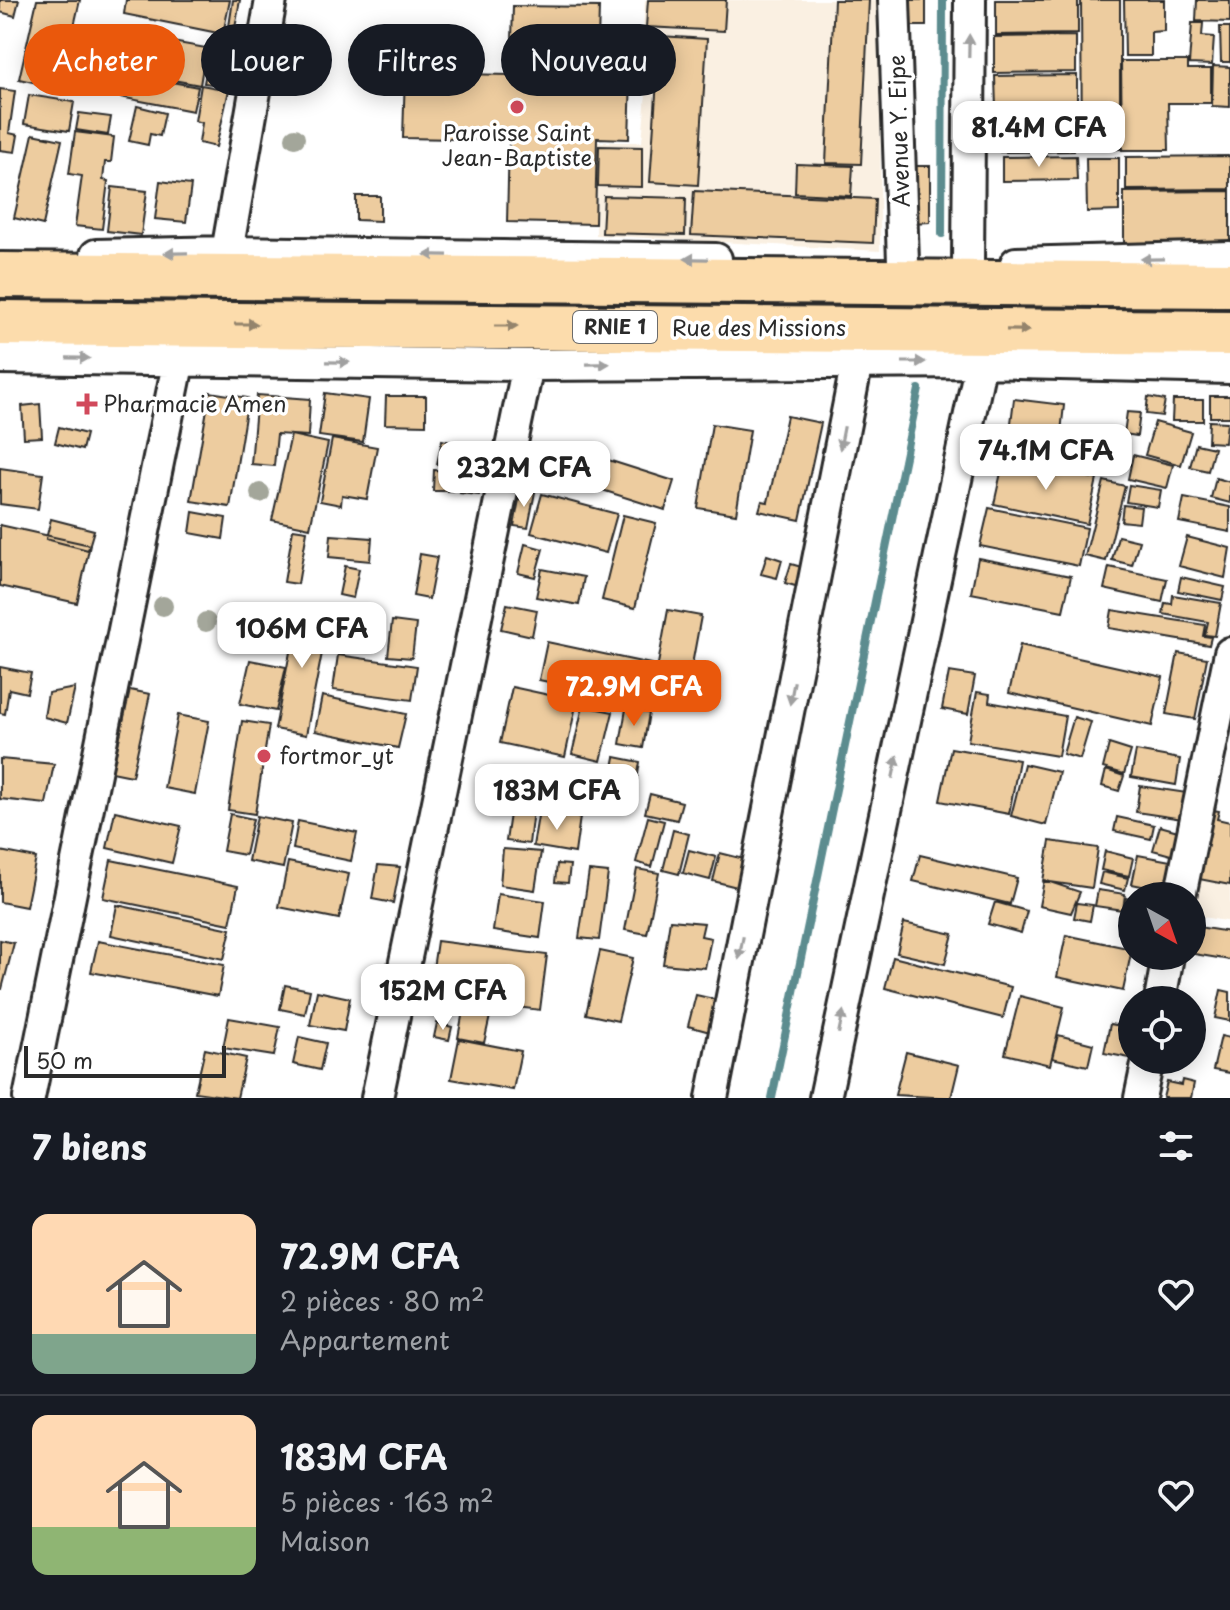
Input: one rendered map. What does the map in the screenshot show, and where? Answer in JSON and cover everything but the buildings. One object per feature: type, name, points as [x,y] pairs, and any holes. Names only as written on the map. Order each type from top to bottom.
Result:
[{"type":"highway","name":"RNIE 1","points":[[0,275],[1230,285]]},
{"type":"highway","name":"Rue des Missions","points":[[0,323],[1230,333]]},
{"type":"street","points":[[227,252],[271,0]]},
{"type":"street","name":"Avenue Y. Eipe","points":[[894,0],[903,262]]},
{"type":"street","points":[[968,264],[970,0]]},
{"type":"street","points":[[0,257],[227,252],[968,264],[1230,257]]},
{"type":"street","points":[[0,358],[528,365],[981,362],[1230,368]]},
{"type":"street","points":[[29,1098],[179,359]]},
{"type":"street","points":[[712,1098],[857,362]]},
{"type":"street","points":[[825,1098],[981,362]]},
{"type":"street","points":[[377,1098],[528,365]]},
{"type":"street","points":[[1183,882],[1230,653]]},
{"type":"street","points":[[1140,1098],[1145,1074]]},
{"type":"shaded area","points":[[645,0],[881,0],[880,251],[596,235],[598,142],[642,142],[646,96],[676,96],[676,24],[644,24]]},
{"type":"shaded area","points":[[1206,828],[1230,833],[1230,922],[1206,918],[1206,882],[1195,882]]},
{"type":"waterway","points":[[942,234],[943,0]]},
{"type":"waterway","points":[[772,1098],[919,389]]},
{"type":"place","name":"Paroisse Saint Jean-Baptiste","points":[[517,107]]},
{"type":"place","name":"Pharmacie Amen","points":[[87,404]]},
{"type":"place","name":"fortmor_yt","points":[[264,756]]}]
